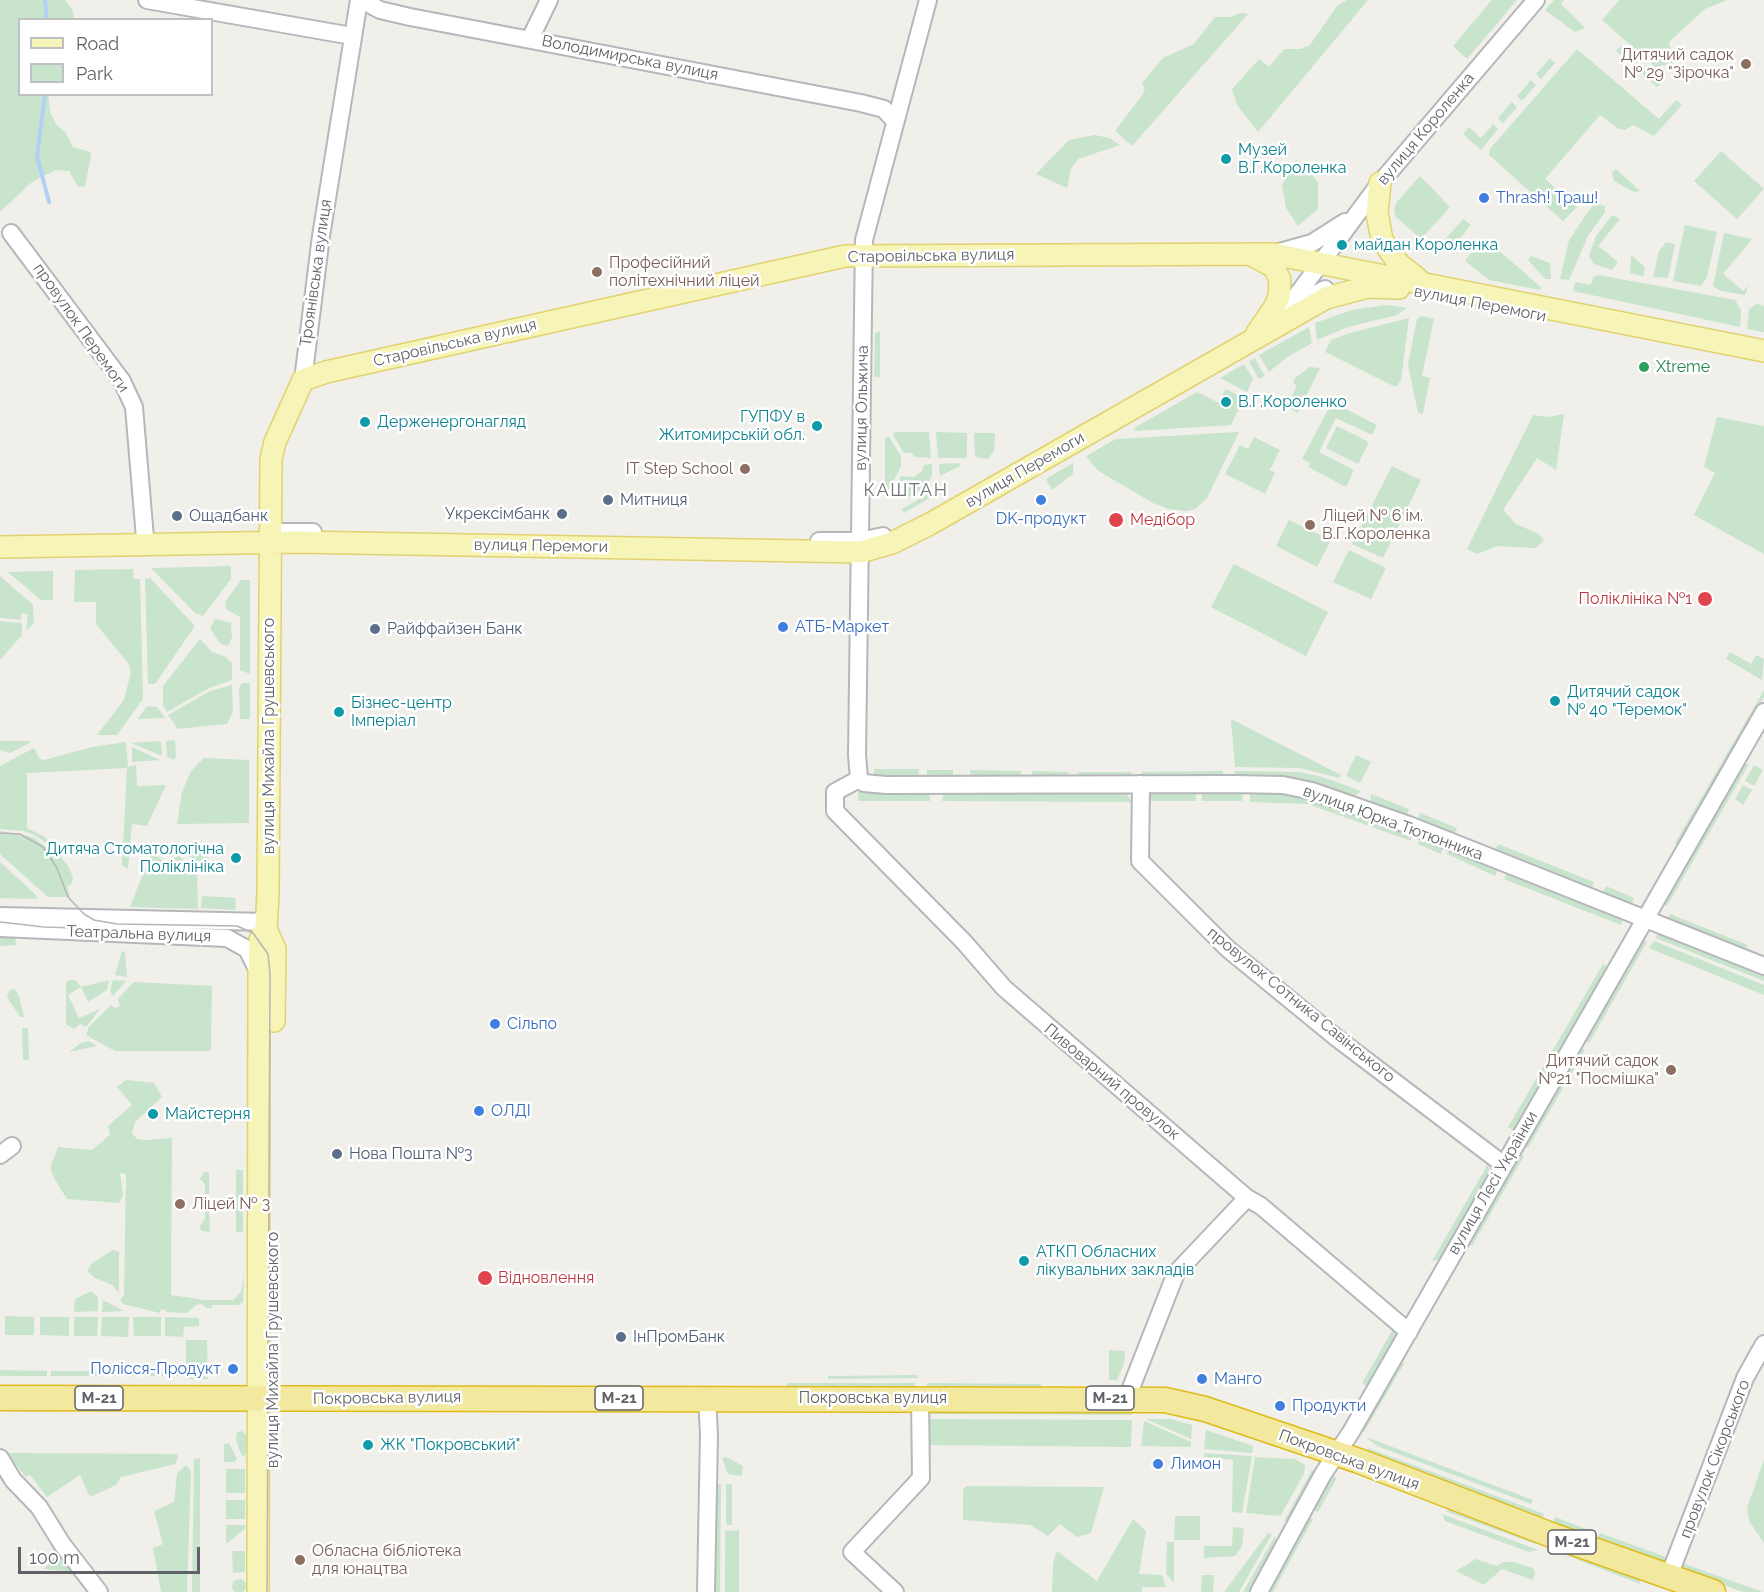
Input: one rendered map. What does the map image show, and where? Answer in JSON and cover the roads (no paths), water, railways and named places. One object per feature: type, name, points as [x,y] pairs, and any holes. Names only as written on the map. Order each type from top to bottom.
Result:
[{"type":"highway","name":"Покровська вулиця","points":[[0,1398],[1127,1398],[1189,1404],[1336,1454],[1713,1592]]},
{"type":"main road","points":[[1380,183],[1377,213],[1382,240],[1399,264],[1426,284]]},
{"type":"main road","points":[[1249,253],[1268,263],[1278,274],[1279,297],[1267,320],[1251,340]]},
{"type":"main road","name":"Старовільська вулиця","points":[[303,380],[326,372],[845,256],[1249,253],[1322,261]]},
{"type":"main road","points":[[1322,261],[1426,284]]},
{"type":"main road","name":"вулиця Перемоги","points":[[1426,284],[1764,351]]},
{"type":"main road","name":"вулиця Перемоги","points":[[0,539],[247,536],[860,546],[892,543],[930,524],[1326,298],[1348,291],[1388,286],[1764,360]]},
{"type":"main road","name":"Троянівська вулиця","points":[[269,537],[271,459],[275,441],[303,380]]},
{"type":"main road","name":"вулиця Перемоги","points":[[0,547],[269,537]]},
{"type":"main road","name":"вулиця Михайла Грушевського","points":[[258,1592],[266,1399],[275,949],[267,926],[269,537]]},
{"type":"main road","name":"вулиця Михайла Грушевського","points":[[267,926],[260,940],[259,974],[266,1399],[272,1592]]},
{"type":"street","points":[[147,0],[352,36]]},
{"type":"street","name":"Троянівська вулиця","points":[[303,380],[306,338],[352,36],[361,0]]},
{"type":"street","name":"Володимирська вулиця","points":[[361,0],[380,10],[861,103],[884,109],[894,120]]},
{"type":"street","points":[[530,39],[549,0]]},
{"type":"street","name":"вулиця Ольжича","points":[[859,779],[865,230],[928,0]]},
{"type":"street","name":"вулиця Короленка","points":[[1322,261],[1380,183],[1536,0]]},
{"type":"street","points":[[1273,254],[1304,246],[1321,238],[1345,222],[1365,203]]},
{"type":"street","name":"провулок Перемоги","points":[[11,233],[122,381],[134,407],[145,538]]},
{"type":"street","points":[[1251,340],[1288,307],[1322,261]]},
{"type":"street","name":"вулиця Перемоги","points":[[860,546],[898,531],[1316,292],[1350,282],[1385,278],[1405,279]]},
{"type":"street","name":"вулиця Лесі Українки","points":[[1259,1592],[1336,1454],[1409,1332],[1764,712]]},
{"type":"street","name":"вулиця Юрка Тютюнника","points":[[859,779],[864,783],[886,785],[1283,785],[1312,791],[1409,825],[1764,966]]},
{"type":"street","name":"Пивоварний провулок","points":[[859,779],[835,792],[835,810],[964,942],[1004,988],[1248,1198],[1261,1206],[1409,1332]]},
{"type":"street","name":"провулок Сотника Савінського","points":[[1141,784],[1140,861],[1228,949],[1338,1039],[1503,1165]]},
{"type":"street","name":"Театральна вулиця","points":[[0,916],[267,926]]},
{"type":"street","name":"Театральна вулиця","points":[[0,928],[227,938],[247,949],[259,974]]},
{"type":"street","points":[[1127,1398],[1176,1273],[1248,1198]]},
{"type":"street","name":"провулок Сікорського","points":[[1669,1576],[1745,1378],[1764,1344]]},
{"type":"street","points":[[706,1592],[709,1434],[707,1398]]},
{"type":"street","points":[[895,1592],[852,1552],[921,1479],[920,1398]]},
{"type":"street","points":[[0,1458],[14,1480],[39,1507],[62,1544],[99,1592]]},
{"type":"waterway","points":[[45,0],[47,18]]},
{"type":"waterway","points":[[45,96],[37,156],[49,202]]},
{"type":"tram line","points":[[0,833],[20,834],[43,847],[57,868],[68,897],[84,914],[94,920],[117,924],[237,926],[253,933],[268,954],[270,974],[267,1592]]},
{"type":"tram line","points":[[0,922],[44,927],[108,929]]},
{"type":"place","name":"Дитячий садок № 29 \"Зірочка\"","points":[[1746,64]]},
{"type":"place","name":"Музей В.Г.Короленка","points":[[1226,159]]},
{"type":"place","name":"Thrash! Траш!","points":[[1484,198]]},
{"type":"place","name":"майдан Короленка","points":[[1342,245]]},
{"type":"place","name":"Професійний політехнічний ліцей","points":[[597,272]]},
{"type":"place","name":"Xtreme","points":[[1644,367]]},
{"type":"place","name":"В.Г.Короленко","points":[[1226,402]]},
{"type":"place","name":"Держенергонагляд","points":[[365,422]]},
{"type":"place","name":"ГУПФУ в Житомирській обл.","points":[[817,426]]},
{"type":"place","name":"IT Step School","points":[[745,469]]},
{"type":"place","name":"Митниця","points":[[608,500]]},
{"type":"place","name":"DK-продукт","points":[[1041,500]]},
{"type":"place","name":"Укрексімбанк","points":[[562,514]]},
{"type":"place","name":"Ощадбанк","points":[[177,516]]},
{"type":"place","name":"Медібор","points":[[1116,520]]},
{"type":"place","name":"Ліцей № 6 ім. В.Г.Короленка","points":[[1310,525]]},
{"type":"place","name":"Поліклініка №1","points":[[1705,599]]},
{"type":"place","name":"АТБ-Маркет","points":[[783,627]]},
{"type":"place","name":"Райффайзен Банк","points":[[375,629]]},
{"type":"place","name":"Дитячий садок № 40 \"Теремок\"","points":[[1555,701]]},
{"type":"place","name":"Бізнес-центр Імперіал","points":[[339,712]]},
{"type":"place","name":"Дитяча Стоматологічна Поліклініка","points":[[236,858]]},
{"type":"place","name":"Сільпо","points":[[495,1024]]},
{"type":"place","name":"Дитячий садок №21 \"Посмішка\"","points":[[1671,1070]]},
{"type":"place","name":"ОЛДІ","points":[[479,1111]]},
{"type":"place","name":"Майстерня","points":[[153,1114]]},
{"type":"place","name":"Нова Пошта №3","points":[[337,1154]]},
{"type":"place","name":"Ліцей № 3","points":[[180,1204]]},
{"type":"place","name":"АТКП Обласних лікувальних закладів","points":[[1024,1261]]},
{"type":"place","name":"Відновлення","points":[[485,1278]]},
{"type":"place","name":"ІнПромБанк","points":[[621,1337]]},
{"type":"place","name":"Полісся-Продукт","points":[[233,1369]]},
{"type":"place","name":"Манго","points":[[1202,1379]]},
{"type":"place","name":"Продукти","points":[[1280,1406]]},
{"type":"place","name":"ЖК \"Покровський\"","points":[[368,1445]]},
{"type":"place","name":"Лимон","points":[[1158,1464]]},
{"type":"place","name":"Обласна бібліотека для юнацтва","points":[[300,1560]]},
{"type":"district","name":"КАШТАН","points":[[906,491]]}]
